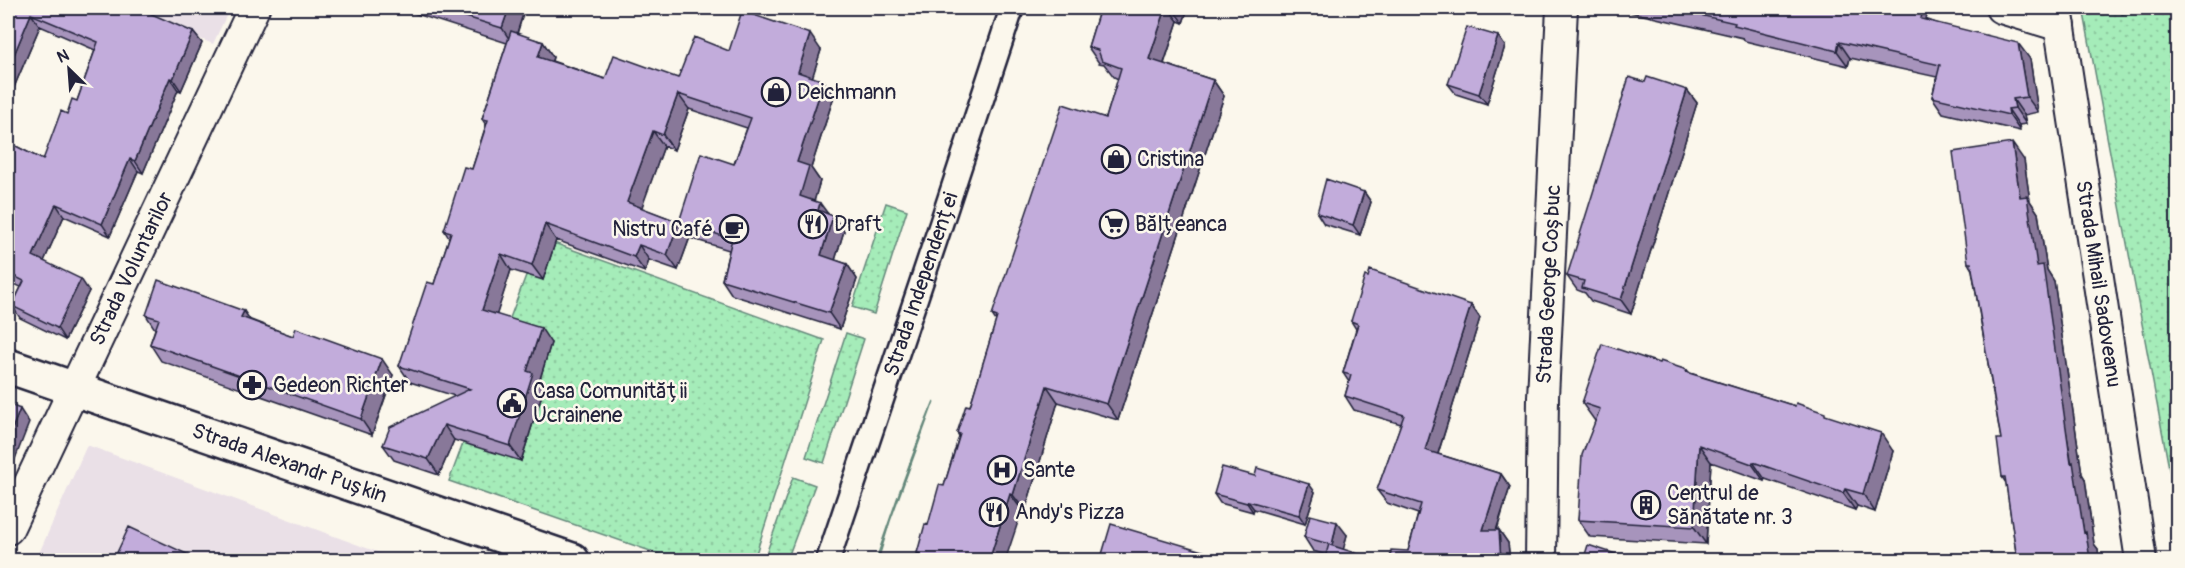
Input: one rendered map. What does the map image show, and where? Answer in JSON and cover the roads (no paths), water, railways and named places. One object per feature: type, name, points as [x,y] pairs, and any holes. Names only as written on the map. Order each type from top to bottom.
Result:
[{"type":"street","name":"Strada Voluntarilor","points":[[8,529],[254,8]]},
{"type":"street","name":"Strada Independenței","points":[[828,561],[1012,8]]},
{"type":"street","name":"Strada George Coșbuc","points":[[1541,561],[1544,386],[1562,8]]},
{"type":"street","points":[[2001,8],[2058,17]]},
{"type":"street","name":"Strada Mihail Sadoveanu","points":[[2058,17],[2141,561]]},
{"type":"street","name":"Strada Alexandr Pușkin","points":[[8,366],[572,561]]},
{"type":"place","name":"Deichmann","points":[[776,92]]},
{"type":"place","name":"Cristina","points":[[1116,159]]},
{"type":"place","name":"Draft","points":[[813,224]]},
{"type":"place","name":"Bălțeanca","points":[[1114,224]]},
{"type":"place","name":"Nistru Café","points":[[734,229]]},
{"type":"place","name":"Gedeon Richter","points":[[252,385]]},
{"type":"place","name":"Casa Comunității Ucrainene","points":[[512,403]]},
{"type":"place","name":"Sante","points":[[1002,470]]},
{"type":"place","name":"Centrul de Sănătate nr. 3","points":[[1646,505]]},
{"type":"place","name":"Andy's Pizza","points":[[994,512]]}]
